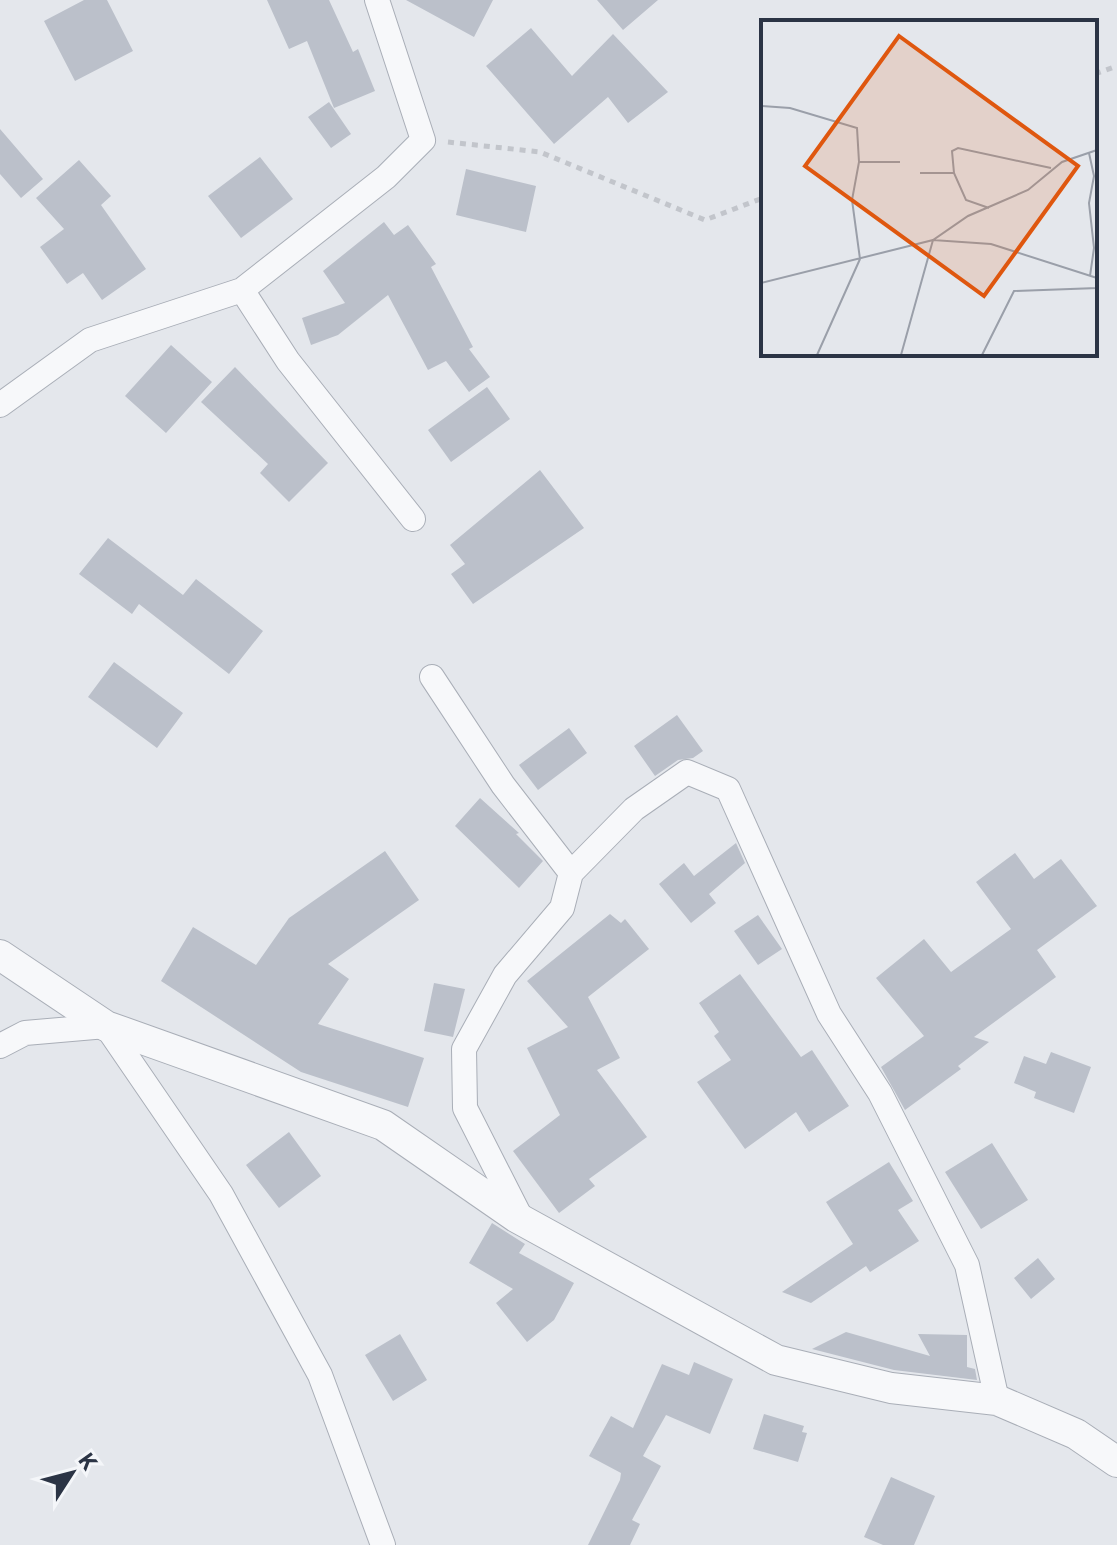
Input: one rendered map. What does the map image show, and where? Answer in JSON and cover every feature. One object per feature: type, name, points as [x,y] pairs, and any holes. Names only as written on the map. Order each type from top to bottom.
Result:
[{"type":"street","points":[[0,405],[90,340],[242,290],[386,177],[423,140],[377,0]]},
{"type":"street","points":[[242,290],[288,361],[413,519]]},
{"type":"street","points":[[432,677],[503,785],[571,873]]},
{"type":"street","points":[[522,1220],[465,1108],[464,1049],[505,975],[562,908],[571,873],[634,809],[687,772],[728,789],[829,1014],[880,1093],[967,1265],[997,1400]]},
{"type":"street","points":[[0,955],[106,1026],[383,1125],[522,1220],[776,1360],[891,1388],[997,1400],[1076,1434],[1117,1462]]},
{"type":"street","points":[[0,1046],[25,1033],[106,1026]]},
{"type":"street","points":[[106,1026],[221,1194],[320,1375],[383,1545]]},
{"type":"path","points":[[1097,73],[1117,66]]},
{"type":"path","points":[[423,140],[540,152],[705,220],[761,199]]},
{"type":"building","points":[[84,0],[107,0],[133,51],[75,81],[44,21]]},
{"type":"building","points":[[267,0],[329,0],[353,52],[358,49],[375,91],[334,108],[307,41],[289,49]]},
{"type":"building","points":[[406,0],[493,0],[474,37]]},
{"type":"building","points":[[597,0],[658,0],[623,30]]},
{"type":"building","points":[[531,28],[572,76],[613,34],[668,92],[628,123],[608,97],[554,144],[486,66]]},
{"type":"building","points":[[329,102],[351,134],[331,148],[308,117]]},
{"type":"building","points":[[0,129],[43,179],[21,198],[0,174]]},
{"type":"building","points":[[260,157],[293,199],[241,238],[208,196]]},
{"type":"building","points":[[79,160],[111,196],[101,205],[146,269],[102,300],[83,273],[67,284],[40,247],[64,229],[36,198]]},
{"type":"building","points":[[466,169],[536,186],[526,232],[456,215]]},
{"type":"building","points":[[384,222],[394,235],[408,225],[436,264],[431,267],[473,347],[469,349],[490,377],[469,392],[446,361],[428,370],[388,295],[338,335],[311,345],[302,318],[345,303],[323,271]]},
{"type":"building","points":[[171,345],[212,382],[166,433],[125,396]]},
{"type":"building","points":[[235,367],[328,463],[289,502],[260,473],[268,464],[201,402]]},
{"type":"building","points":[[487,387],[510,419],[451,462],[428,430]]},
{"type":"building","points":[[540,470],[584,528],[473,604],[451,574],[465,564],[450,545]]},
{"type":"building","points":[[108,538],[183,595],[196,579],[263,631],[229,674],[139,604],[132,614],[79,574]]},
{"type":"building","points":[[114,662],[183,713],[157,748],[88,697]]},
{"type":"building","points":[[677,715],[703,751],[693,758],[678,760],[655,776],[634,746]]},
{"type":"building","points":[[569,728],[587,753],[538,790],[519,765]]},
{"type":"building","points":[[480,798],[519,833],[516,834],[543,861],[519,888],[455,826]]},
{"type":"building","points":[[736,843],[745,863],[709,894],[716,903],[691,923],[659,884],[684,863],[694,876]]},
{"type":"building","points":[[385,851],[419,900],[328,964],[349,979],[318,1024],[424,1058],[408,1107],[301,1072],[161,981],[193,927],[256,965],[289,918]]},
{"type":"building","points":[[1015,853],[1034,879],[1061,859],[1097,906],[1037,950],[1056,977],[974,1037],[989,1042],[958,1066],[961,1069],[905,1110],[881,1067],[924,1036],[876,978],[924,939],[951,972],[1011,929],[976,882]]},
{"type":"building","points":[[610,914],[621,923],[625,919],[649,949],[588,997],[620,1058],[597,1070],[647,1137],[589,1179],[595,1186],[559,1213],[513,1151],[560,1115],[527,1048],[568,1027],[527,981]]},
{"type":"building","points":[[758,915],[782,949],[758,965],[734,931]]},
{"type":"building","points":[[740,974],[801,1057],[812,1050],[849,1106],[809,1132],[796,1112],[745,1149],[697,1082],[731,1060],[714,1036],[719,1032],[699,1003]]},
{"type":"building","points":[[434,983],[465,989],[453,1037],[424,1031]]},
{"type":"building","points":[[1051,1052],[1091,1067],[1074,1113],[1034,1098],[1036,1092],[1014,1083],[1024,1056],[1046,1064]]},
{"type":"building","points":[[289,1132],[321,1176],[279,1208],[246,1165]]},
{"type":"building","points":[[992,1143],[1028,1200],[981,1229],[945,1172]]},
{"type":"building","points":[[889,1162],[913,1201],[898,1210],[919,1241],[870,1272],[866,1266],[811,1303],[782,1292],[853,1244],[826,1202]]},
{"type":"building","points":[[492,1223],[525,1244],[519,1253],[574,1283],[554,1320],[527,1342],[496,1303],[513,1289],[469,1263]]},
{"type":"building","points":[[1038,1258],[1055,1279],[1031,1299],[1014,1278]]},
{"type":"building","points":[[846,1332],[930,1356],[918,1334],[967,1335],[967,1367],[975,1369],[977,1380],[894,1370],[812,1349]]},
{"type":"building","points":[[400,1334],[427,1380],[393,1401],[365,1355]]},
{"type":"building","points":[[694,1362],[733,1379],[710,1434],[666,1415],[643,1456],[661,1466],[632,1520],[640,1524],[630,1545],[588,1545],[620,1480],[621,1473],[589,1456],[611,1416],[633,1428],[662,1364],[689,1375]]},
{"type":"building","points":[[764,1414],[804,1426],[802,1432],[807,1433],[798,1462],[753,1449]]},
{"type":"building","points":[[891,1477],[935,1496],[914,1545],[883,1545],[864,1537]]}]
